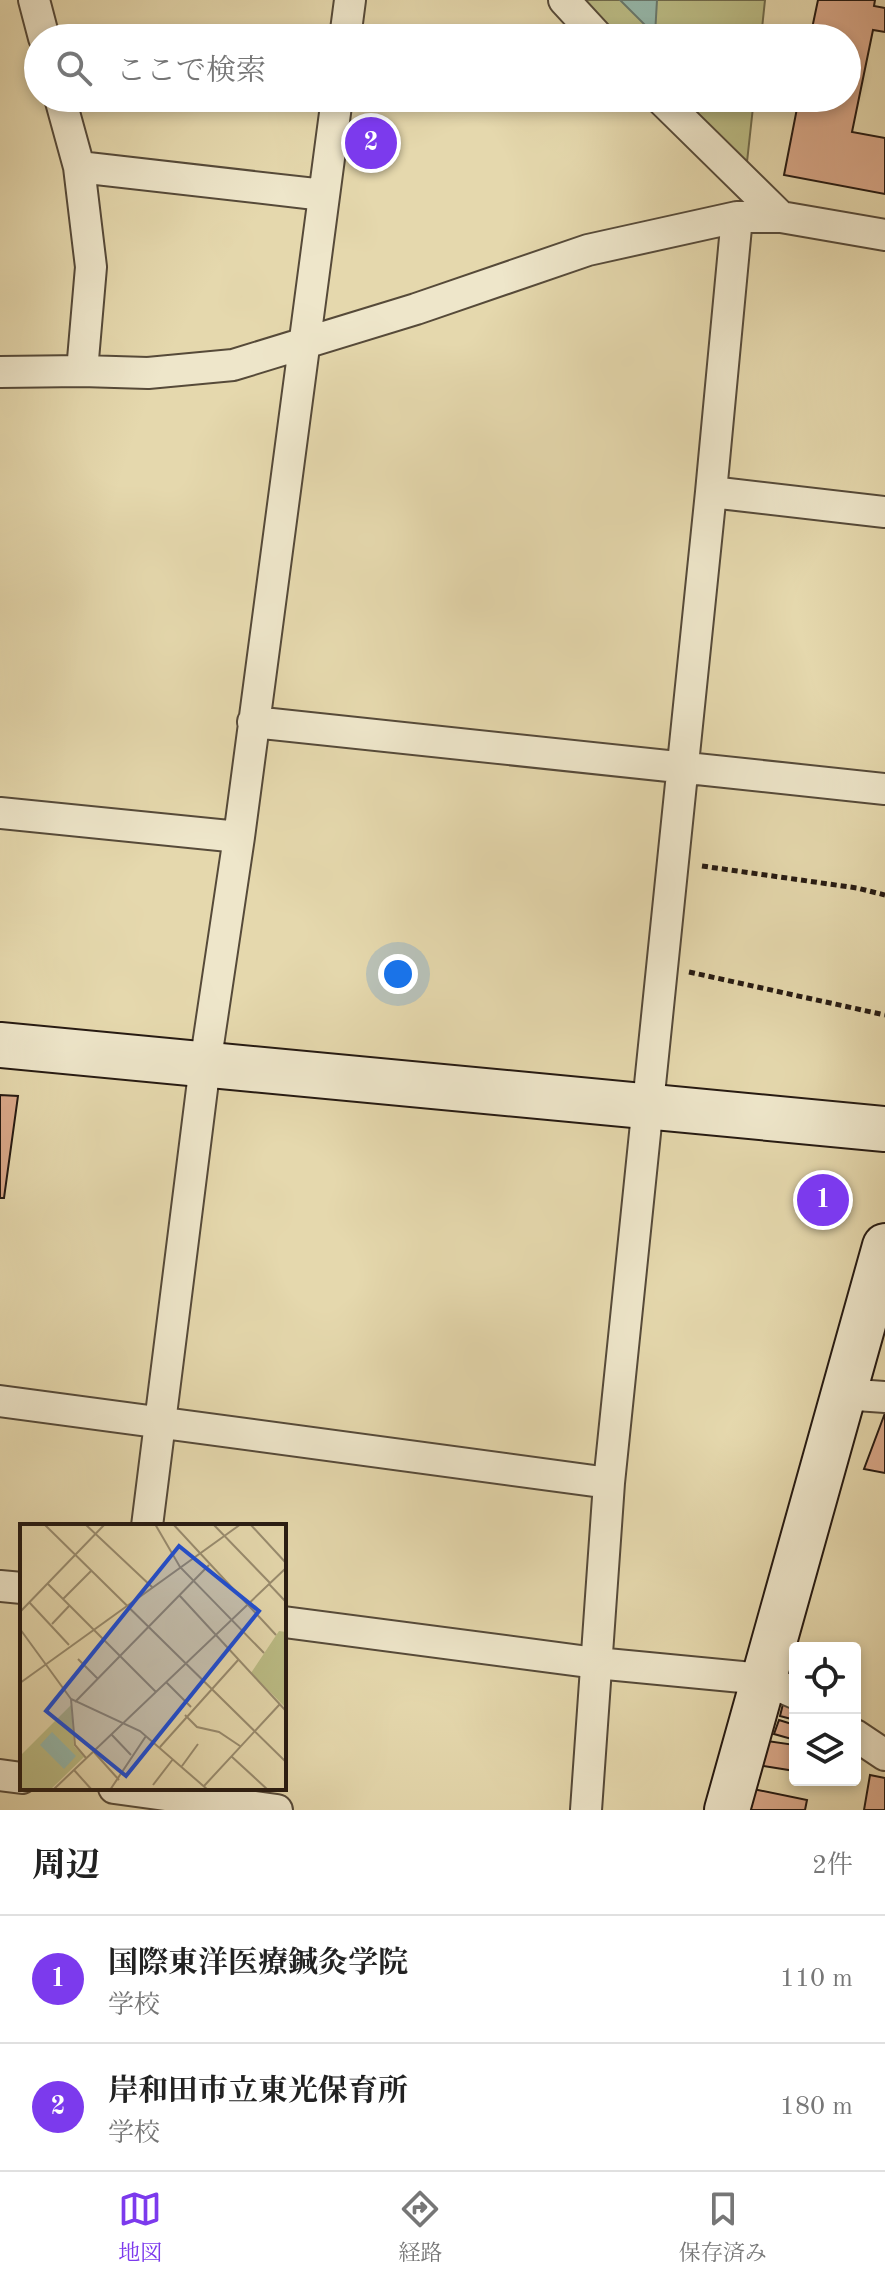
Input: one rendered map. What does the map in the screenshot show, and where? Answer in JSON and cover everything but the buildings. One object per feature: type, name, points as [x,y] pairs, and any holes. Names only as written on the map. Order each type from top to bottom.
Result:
[{"type":"street","points":[[34,0],[40,24]]},
{"type":"street","points":[[347,24],[350,0]]},
{"type":"street","points":[[564,0],[586,24]]},
{"type":"street","points":[[64,112],[79,167],[91,267],[82,371]]},
{"type":"street","points":[[147,1524],[205,1065],[239,837],[335,112]]},
{"type":"street","points":[[674,112],[781,217]]},
{"type":"street","points":[[79,167],[324,195]]},
{"type":"street","points":[[586,1810],[609,1483],[737,217]]},
{"type":"street","points":[[0,372],[148,373],[233,365],[416,309],[588,250],[737,217],[781,217],[885,235]]},
{"type":"street","points":[[711,492],[885,512]]},
{"type":"street","points":[[253,722],[885,789]]},
{"type":"street","points":[[0,813],[239,837]]},
{"type":"street","points":[[0,1045],[885,1129]]},
{"type":"street","points":[[727,1810],[779,1686],[842,1394],[885,1246]]},
{"type":"street","points":[[842,1394],[885,1397]]},
{"type":"street","points":[[0,1401],[609,1483]]},
{"type":"street","points":[[0,1586],[20,1588]]},
{"type":"street","points":[[286,1622],[779,1686]]},
{"type":"street","points":[[861,1739],[885,1755]]},
{"type":"street","points":[[0,1775],[20,1778]]},
{"type":"street","points":[[112,1810],[114,1790]]},
{"type":"street","points":[[129,1790],[277,1810]]},
{"type":"path","points":[[673,862],[857,888],[885,895]]},
{"type":"path","points":[[661,966],[885,1015]]},
{"type":"green space","points":[[575,0],[765,0],[762,24],[596,24]]},
{"type":"green space","points":[[689,112],[752,112],[746,171]]},
{"type":"shaded area","points":[[620,0],[657,0],[656,24],[644,24]]},
{"type":"place","name":"岸和田市立東光保育所","points":[[371,143]]},
{"type":"place","name":"国際東洋医療鍼灸学院","points":[[823,1200]]}]
